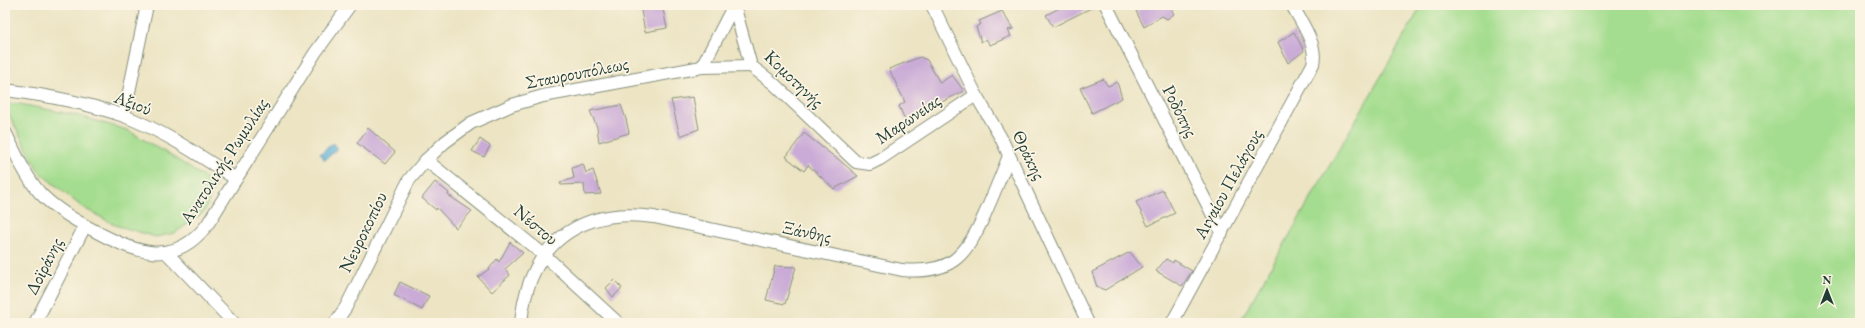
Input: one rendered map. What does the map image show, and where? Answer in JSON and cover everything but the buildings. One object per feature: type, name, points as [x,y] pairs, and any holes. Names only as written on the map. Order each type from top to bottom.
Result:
[{"type":"street","points":[[124,116],[147,5]]},
{"type":"street","name":"Ανατολικής Ρωμυλίας","points":[[5,132],[29,177],[40,192],[59,209],[85,226],[129,248],[150,253],[166,252],[186,244],[201,233],[315,53],[350,5]]},
{"type":"street","name":"Κομοτηνής","points":[[734,5],[751,66],[772,83],[840,149],[856,162]]},
{"type":"street","name":"Κομοτηνής","points":[[702,67],[734,5]]},
{"type":"street","name":"Θράκης","points":[[932,5],[976,95],[1001,138],[1088,323]]},
{"type":"street","name":"Ροδόπης","points":[[1106,5],[1222,233]]},
{"type":"street","name":"Αιγαίου Πελάγους","points":[[1172,323],[1309,73],[1314,60],[1312,47],[1292,5]]},
{"type":"street","name":"Σταυρουπόλεως","points":[[426,160],[445,142],[467,125],[512,105],[575,90],[702,67],[751,66]]},
{"type":"street","name":"Αξιού","points":[[5,90],[68,101],[124,116],[176,141],[236,179]]},
{"type":"street","name":"Μαρωνείας","points":[[856,162],[870,164],[880,159],[976,95]]},
{"type":"street","name":"Ξάνθης","points":[[520,323],[526,290],[534,270],[544,255],[562,237],[577,228],[602,218],[632,214],[654,217],[891,268],[913,271],[935,268],[954,260],[970,244],[986,211],[1009,156]]},
{"type":"street","name":"Νέστου","points":[[426,160],[544,255],[618,323]]},
{"type":"street","name":"Νευροκοπίου","points":[[335,323],[346,307],[404,190],[426,160]]},
{"type":"street","name":"Δοϊράνης","points":[[36,323],[85,226]]},
{"type":"street","points":[[166,252],[234,323]]},
{"type":"green space","points":[[1422,5],[1860,5],[1860,323],[1239,323]]},
{"type":"green space","points":[[5,103],[20,104],[76,115],[127,130],[170,155],[216,185],[204,212],[175,233],[156,237],[115,225],[82,207],[39,172],[5,107]]},
{"type":"water","points":[[333,143],[338,148],[325,160],[320,154]]}]
